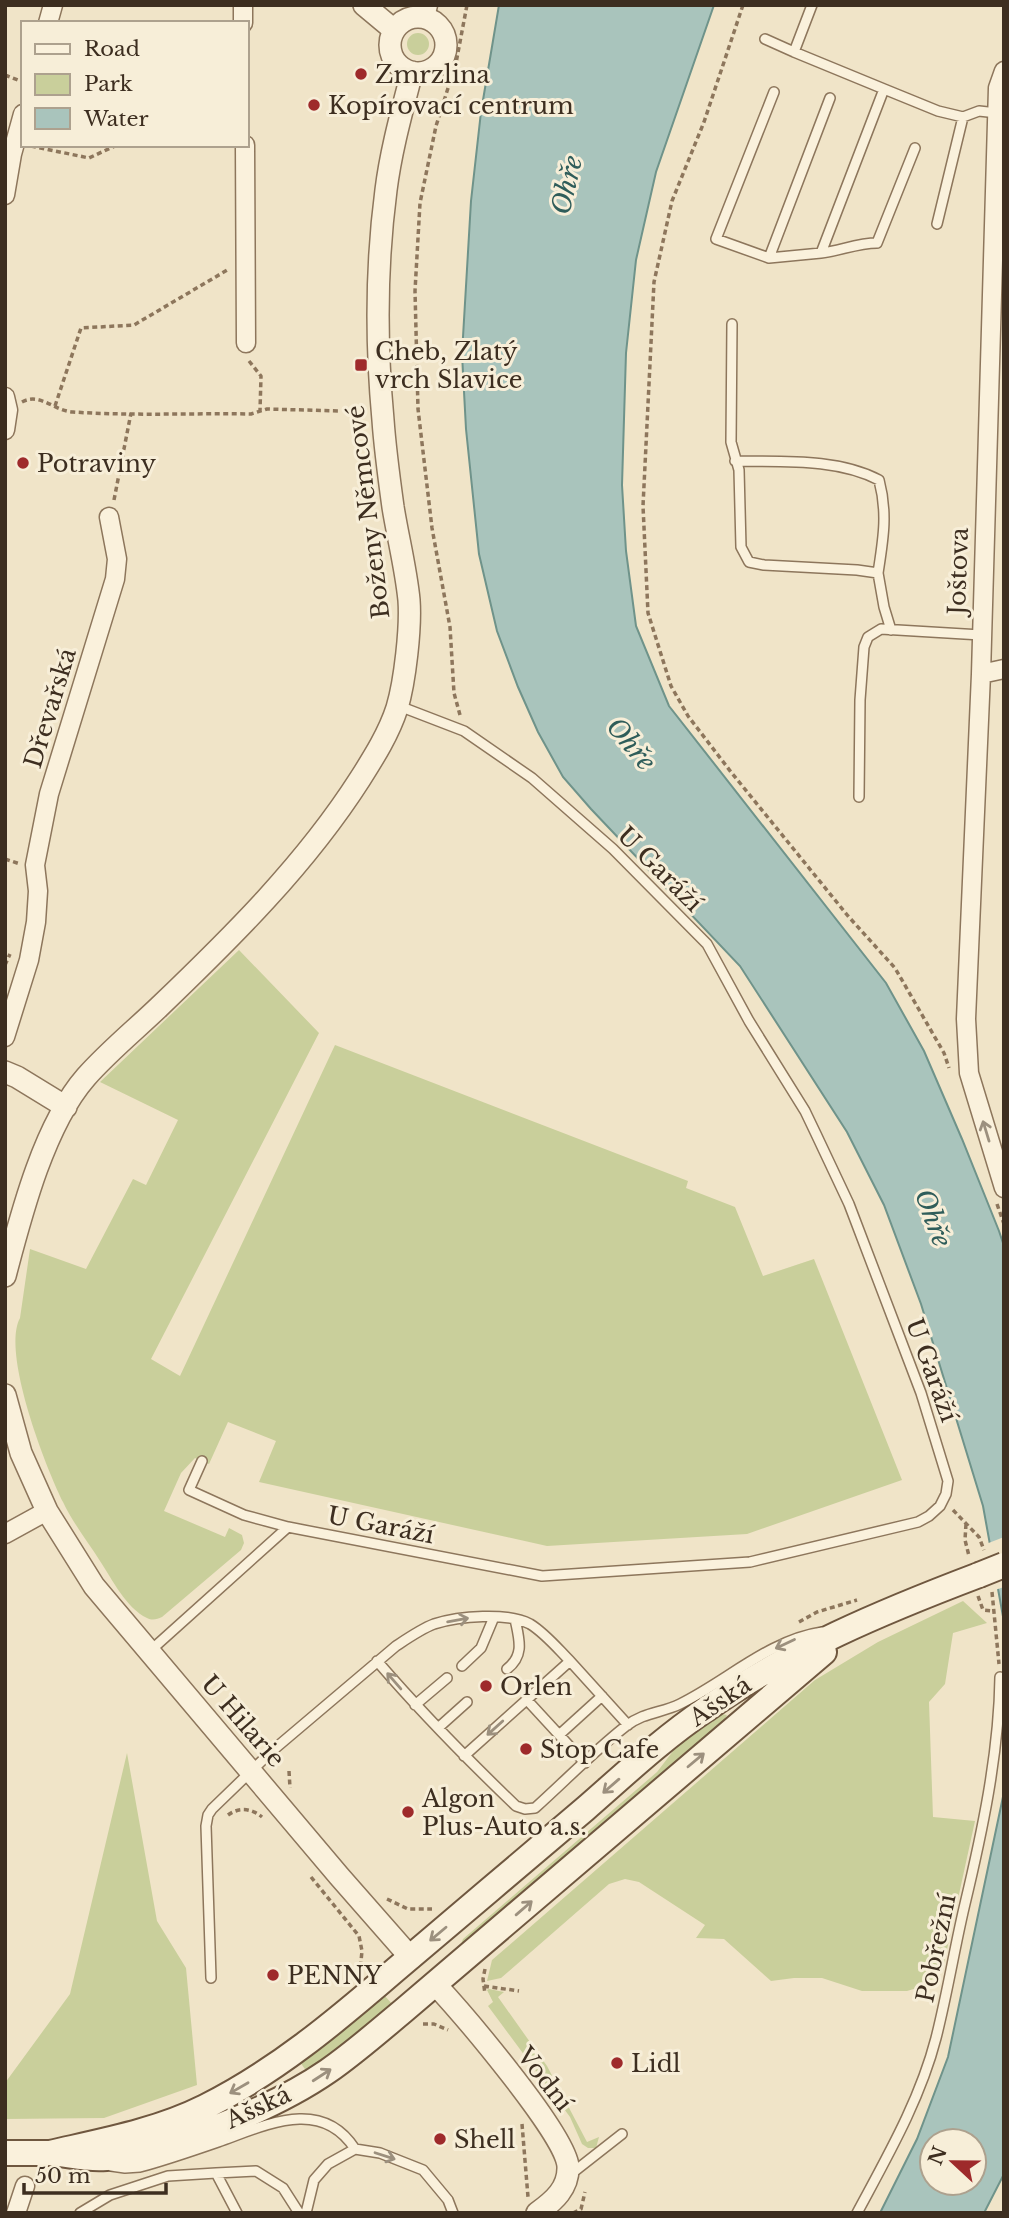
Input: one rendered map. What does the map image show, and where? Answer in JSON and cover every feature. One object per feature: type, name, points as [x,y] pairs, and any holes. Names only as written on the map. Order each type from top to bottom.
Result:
[{"type":"main road","name":"Ašská","points":[[51,2153],[138,2132],[203,2108],[265,2072],[299,2049],[411,1958],[645,1757],[704,1710],[775,1666],[851,1629],[1004,1565]]},
{"type":"main road","name":"Ašská","points":[[5,2153],[51,2153],[89,2159],[124,2155],[163,2145],[237,2119],[327,2072],[435,1984],[851,1629]]},
{"type":"main road","points":[[411,1958],[435,1984]]},
{"type":"street","points":[[363,5],[394,30]]},
{"type":"street","points":[[426,11],[442,30],[446,40],[445,51],[441,61],[433,69],[412,72],[401,67],[391,53],[391,41],[394,30],[407,19],[426,11]]},
{"type":"street","name":"Joštova","points":[[1004,71],[998,88],[981,674],[966,1020],[969,1073],[1004,1188]]},
{"type":"street","name":"Boženy Němcové","points":[[5,1276],[37,1168],[66,1107],[86,1077],[269,897],[347,799],[387,733],[398,706],[408,643],[409,602],[392,502],[383,423],[378,314],[386,189],[393,146],[412,72]]},
{"type":"street","points":[[5,195],[21,121]]},
{"type":"street","points":[[245,147],[246,343]]},
{"type":"street","points":[[5,430],[7,403]]},
{"type":"street","name":"Dřevařská","points":[[5,1037],[29,960],[36,922],[38,891],[35,865],[49,794],[115,579],[117,559],[109,517]]},
{"type":"street","points":[[981,674],[1004,668]]},
{"type":"street","points":[[5,1072],[66,1107]]},
{"type":"street","points":[[5,1395],[21,1452],[47,1511],[5,1534]]},
{"type":"street","name":"U Hilarie","points":[[47,1511],[94,1586],[411,1958]]},
{"type":"street","name":"Vodní","points":[[435,1984],[555,2134],[566,2157],[567,2177]]},
{"type":"street","points":[[533,2207],[556,2199],[567,2177]]},
{"type":"street","points":[[16,2213],[25,2186]]},
{"type":"lane","points":[[794,52],[812,5]]},
{"type":"lane","points":[[765,39],[938,111],[963,117],[979,111],[998,113]]},
{"type":"lane","points":[[821,253],[884,89]]},
{"type":"lane","points":[[774,92],[716,239],[769,258],[834,252],[877,243],[915,148]]},
{"type":"lane","points":[[769,258],[830,98]]},
{"type":"lane","points":[[937,224],[963,117]]},
{"type":"lane","points":[[732,324],[731,442],[739,470],[741,547],[749,562],[878,573]]},
{"type":"lane","points":[[735,461],[813,463],[865,472],[879,480],[886,521],[878,573],[891,630]]},
{"type":"lane","points":[[859,797],[860,701],[867,637],[881,629],[981,635]]},
{"type":"lane","name":"U Garáží","points":[[202,1461],[189,1490],[244,1515],[288,1527],[542,1576],[750,1562],[918,1522],[935,1512],[944,1500],[948,1488],[946,1469],[922,1392],[849,1204],[805,1111],[749,1021],[707,944],[603,840],[532,778],[464,731],[398,706]]},
{"type":"lane","points":[[149,1652],[288,1527]]},
{"type":"lane","points":[[211,1978],[206,1820],[212,1809],[251,1770],[397,1646],[434,1624],[466,1618],[494,1617],[529,1623],[570,1661],[628,1725]]},
{"type":"lane","points":[[462,1667],[481,1648],[494,1617]]},
{"type":"lane","points":[[507,1669],[519,1657],[520,1643],[515,1619]]},
{"type":"lane","points":[[377,1661],[464,1756],[516,1806],[525,1809],[535,1808],[628,1725],[652,1712],[687,1700],[792,1640],[807,1634],[851,1629]]},
{"type":"lane","points":[[464,1756],[570,1661]]},
{"type":"lane","name":"Pobřežní","points":[[857,2213],[894,2146],[917,2093],[935,2040],[977,1853],[999,1719],[1000,1677]]},
{"type":"lane","points":[[415,1705],[447,1678]]},
{"type":"lane","points":[[559,1735],[602,1696]]},
{"type":"lane","points":[[527,1700],[585,1763]]},
{"type":"lane","points":[[438,1728],[467,1702]]},
{"type":"lane","points":[[89,2159],[113,2166],[140,2167],[275,2123],[299,2119],[329,2124],[345,2134],[355,2149]]},
{"type":"lane","points":[[567,2177],[622,2134]]},
{"type":"lane","points":[[306,2213],[314,2180],[328,2164],[355,2149],[380,2154],[423,2170],[448,2200],[453,2213]]},
{"type":"lane","points":[[80,2213],[110,2195],[168,2176],[256,2171],[283,2188],[299,2213]]},
{"type":"lane","points":[[216,2173],[237,2213]]},
{"type":"path","points":[[464,731],[454,693],[450,627],[432,528],[418,409],[415,291],[420,202],[436,126],[456,63],[467,5]]},
{"type":"path","points":[[743,5],[704,122],[672,201],[654,282],[643,506],[648,613],[671,686],[688,716],[730,772],[848,916],[895,968],[944,1053]]},
{"type":"path","points":[[36,147],[89,158],[113,147]]},
{"type":"path","points":[[55,406],[80,328],[134,325],[231,267],[232,249],[246,248]]},
{"type":"path","points":[[246,343],[247,359],[261,376],[260,411]]},
{"type":"path","points":[[7,403],[30,398],[69,412],[251,414],[267,408],[340,411]]},
{"type":"path","points":[[109,517],[119,481],[131,413]]},
{"type":"path","points":[[966,1524],[965,1540],[983,1611],[994,1611]]},
{"type":"path","points":[[289,1771],[292,1793]]},
{"type":"path","points":[[225,1818],[235,1810],[248,1809],[264,1820]]},
{"type":"path","points":[[305,1870],[359,1936],[362,1951],[358,1976]]},
{"type":"path","points":[[380,1893],[408,1909],[440,1908]]},
{"type":"path","points":[[484,1986],[519,1991]]},
{"type":"path","points":[[415,2025],[434,2024],[453,2034]]},
{"type":"path","points":[[515,2115],[523,2126],[533,2207]]},
{"type":"green space","points":[[418,33],[426,36],[429,44],[426,52],[418,55],[410,52],[407,44],[410,36]]},
{"type":"green space","points":[[239,950],[319,1033],[151,1359],[180,1376],[335,1045],[688,1181],[686,1188],[735,1207],[763,1276],[814,1259],[902,1480],[747,1534],[547,1546],[259,1482],[276,1441],[228,1422],[209,1464],[195,1458],[181,1473],[164,1511],[225,1537],[229,1528],[242,1535],[244,1543],[241,1550],[162,1617],[151,1619],[139,1613],[115,1584],[71,1517],[55,1486],[21,1383],[16,1357],[16,1335],[30,1249],[86,1269],[133,1179],[146,1185],[178,1120],[100,1082]]},
{"type":"green space","points":[[963,1601],[987,1623],[953,1633],[945,1684],[929,1702],[933,1817],[975,1821],[944,1963],[936,1977],[907,1991],[862,1991],[822,1978],[771,1981],[724,1939],[696,1938],[705,1925],[639,1882],[625,1879],[609,1884],[501,1978],[487,1981],[492,1960],[815,1680],[878,1642]]},
{"type":"green space","points":[[722,1714],[727,1715],[722,1724],[461,1944],[463,1939],[657,1772],[680,1742]]},
{"type":"green space","points":[[127,1753],[157,1921],[186,1968],[197,2085],[104,2118],[5,2119],[5,2083],[70,1994]]},
{"type":"green space","points":[[487,1990],[504,1992],[498,1997],[547,2066],[587,2142],[599,2137],[596,2148],[588,2148],[582,2144],[570,2117],[488,2006],[493,2002]]},
{"type":"green space","points":[[384,1995],[393,2005],[307,2072],[300,2062]]},
{"type":"water","name":"Ohře","points":[[499,5],[714,5],[656,172],[636,260],[626,353],[622,485],[626,551],[636,626],[669,706],[886,983],[924,1051],[999,1231],[1004,1246],[1004,1622],[983,1506],[921,1304],[884,1205],[847,1132],[740,966],[563,777],[538,732],[497,631],[479,554],[466,429],[462,354],[471,201],[481,112]]},
{"type":"water","points":[[1004,1792],[1004,2174],[984,2213],[880,2213],[918,2136],[918,2197],[988,2197],[988,2127],[922,2127],[948,2057]]},
{"type":"pier","points":[[1004,1537],[1004,1587],[995,1590],[986,1544]]},
{"type":"place","name":"Zmrzlina","points":[[361,74]]},
{"type":"place","name":"Kopírovací centrum","points":[[314,105]]},
{"type":"place","name":"Cheb, Zlatý vrch Slavice","points":[[361,365]]},
{"type":"place","name":"Potraviny","points":[[23,463]]},
{"type":"place","name":"Orlen","points":[[486,1686]]},
{"type":"place","name":"Stop Cafe","points":[[526,1749]]},
{"type":"place","name":"Algon Plus-Auto a.s.","points":[[408,1812]]},
{"type":"place","name":"PENNY","points":[[273,1975]]},
{"type":"place","name":"Lidl","points":[[617,2063]]},
{"type":"place","name":"Shell","points":[[440,2139]]}]
